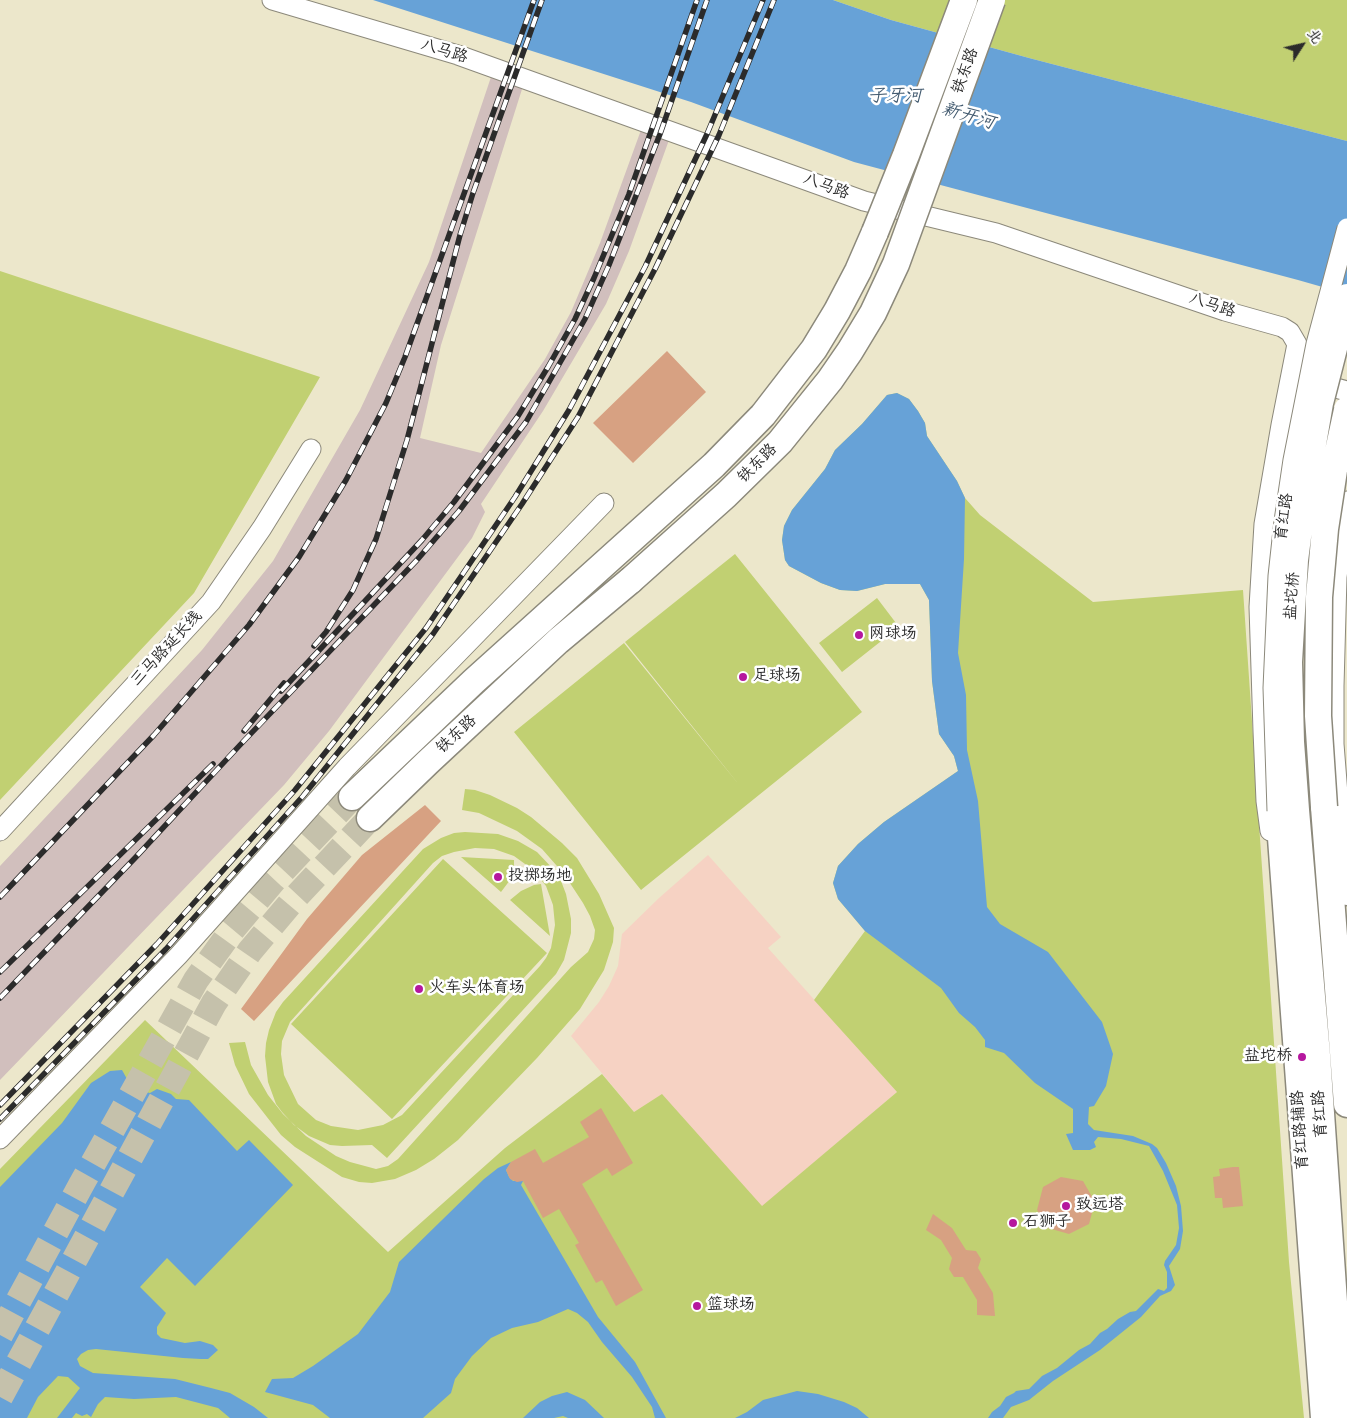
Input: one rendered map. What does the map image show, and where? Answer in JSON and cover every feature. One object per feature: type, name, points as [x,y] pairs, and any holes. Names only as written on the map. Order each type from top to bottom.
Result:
[{"type":"highway","points":[[875,232],[898,141],[950,0]]},
{"type":"highway","name":"铁东路","points":[[352,797],[442,710],[741,438],[786,387],[814,349],[858,271],[906,155],[964,0]]},
{"type":"highway","name":"铁东路","points":[[370,818],[558,641],[631,580],[761,462],[830,380],[873,312],[896,264],[992,0]]},
{"type":"highway","points":[[896,264],[940,175],[1005,0]]},
{"type":"highway","name":"盐坨桥","points":[[1287,811],[1291,742],[1289,662],[1295,560],[1320,403],[1347,297]]},
{"type":"highway","name":"盐坨桥","points":[[1332,807],[1318,716],[1319,597],[1325,529],[1347,410]]},
{"type":"highway","name":"育红路","points":[[1332,807],[1347,1104]]},
{"type":"highway","name":"育红路","points":[[1287,811],[1317,1055],[1342,1418]]},
{"type":"main road","points":[[1332,807],[1347,887]]},
{"type":"main road","name":"育红路辅路","points":[[1287,811],[1284,895],[1322,1418]]},
{"type":"street","name":"八马路","points":[[272,0],[458,55],[864,200],[996,233],[1226,311],[1282,327],[1290,332],[1297,344],[1264,524],[1259,607],[1266,801],[1274,862],[1284,895]]},
{"type":"street","name":"育红路","points":[[1287,811],[1273,688],[1278,576],[1293,460],[1316,344],[1347,228]]},
{"type":"street","points":[[1291,376],[1347,391]]},
{"type":"street","points":[[1281,425],[1347,440]]},
{"type":"street","name":"三马路延长线","points":[[0,831],[211,602],[262,528],[311,449]]},
{"type":"street","name":"育红路","points":[[1332,807],[1337,576],[1347,501]]},
{"type":"street","points":[[0,1139],[178,956],[347,767],[604,503]]},
{"type":"shaded area","points":[[491,77],[523,86],[441,345],[420,438],[481,453],[545,359],[571,312],[600,243],[641,130],[669,140],[629,251],[606,304],[543,411],[481,504],[485,512],[472,538],[329,731],[284,785],[0,1080],[0,866],[202,650],[273,561],[360,410],[429,262]]},
{"type":"shaded area","points":[[708,855],[781,937],[768,948],[897,1092],[762,1207],[662,1095],[634,1112],[571,1036],[599,1002],[609,986],[618,966],[622,934]]},
{"type":"green space","points":[[833,0],[1347,0],[1347,141],[1029,58],[891,20]]},
{"type":"green space","points":[[0,271],[320,377],[194,593],[0,800]]},
{"type":"green space","points":[[897,393],[909,399],[918,411],[925,423],[927,436],[957,481],[965,498],[980,515],[1093,602],[1243,590],[1289,1262],[1304,1418],[0,1418],[0,1169],[145,1020],[388,1252],[505,1148],[602,1074],[634,1112],[662,1094],[762,1206],[897,1092],[814,1000],[865,931],[838,899],[833,883],[838,866],[858,844],[884,822],[958,771],[954,756],[939,734],[932,681],[929,600],[920,584],[885,584],[857,591],[840,590],[821,583],[789,566],[785,560],[782,540],[784,526],[792,510],[825,469],[835,450],[862,424],[887,395]]},
{"type":"green space","points":[[735,554],[862,712],[641,890],[514,732],[624,643],[740,786],[625,642]]},
{"type":"green space","name":"网球场","points":[[877,598],[899,627],[842,672],[819,643]]},
{"type":"green space","name":"火车头体育场","points":[[465,789],[490,795],[517,808],[531,817],[577,858],[599,894],[614,928],[613,942],[604,970],[580,1009],[537,1058],[458,1140],[434,1159],[416,1170],[395,1179],[372,1183],[359,1182],[342,1177],[295,1147],[281,1135],[249,1094],[235,1065],[229,1043],[245,1042],[251,1065],[268,1095],[283,1114],[306,1136],[336,1156],[350,1162],[376,1169],[388,1166],[398,1159],[571,967],[588,952],[594,939],[595,930],[590,916],[564,874],[542,849],[517,831],[479,813],[462,810]]},
{"type":"green space","name":"火车头体育场","points":[[454,833],[498,834],[518,841],[537,852],[555,871],[566,894],[571,919],[571,933],[564,960],[556,974],[387,1158],[372,1145],[330,1145],[309,1136],[294,1125],[282,1112],[276,1104],[268,1082],[265,1056],[266,1043],[276,1012],[423,849],[441,838]],"holes":[[[475,848],[494,849],[514,856],[532,869],[546,886],[553,905],[555,925],[551,948],[546,958],[402,1115],[383,1125],[358,1130],[331,1126],[316,1120],[298,1104],[284,1075],[281,1054],[282,1041],[290,1022],[433,863],[442,856],[454,852]]]},
{"type":"green space","name":"投掷场地","points":[[461,857],[514,860],[510,880],[501,892]]},
{"type":"green space","name":"火车头体育场","points":[[443,859],[547,953],[392,1119],[291,1024]]},
{"type":"green space","name":"投掷场地","points":[[541,884],[550,936],[510,900],[521,891]]},
{"type":"water","name":"子牙河","points":[[373,0],[833,0],[891,20],[1029,58],[1347,141],[1347,294],[854,162],[691,102]]},
{"type":"water","points":[[897,393],[909,399],[918,411],[925,423],[927,436],[957,481],[965,498],[964,559],[958,653],[966,695],[967,750],[978,801],[987,907],[1000,924],[1048,952],[1102,1022],[1113,1054],[1106,1086],[1094,1106],[1089,1107],[1088,1124],[1094,1130],[1133,1136],[1157,1148],[1176,1186],[1181,1206],[1183,1231],[1180,1249],[1169,1266],[1175,1285],[1171,1291],[1160,1296],[1141,1317],[1100,1350],[1053,1381],[1029,1400],[1011,1407],[1003,1418],[988,1418],[1006,1397],[1016,1391],[1029,1389],[1042,1376],[1057,1368],[1079,1350],[1090,1344],[1100,1333],[1118,1319],[1130,1312],[1136,1311],[1158,1289],[1164,1291],[1167,1288],[1167,1272],[1164,1265],[1176,1245],[1179,1228],[1177,1205],[1163,1171],[1149,1146],[1121,1139],[1098,1137],[1094,1142],[1096,1147],[1090,1150],[1073,1150],[1066,1134],[1073,1133],[1073,1109],[1035,1083],[1004,1053],[985,1047],[985,1040],[975,1027],[959,1013],[941,988],[865,931],[838,899],[833,883],[838,866],[858,844],[884,822],[958,771],[954,756],[939,734],[932,681],[929,600],[920,584],[885,584],[857,591],[840,590],[821,583],[789,566],[785,560],[782,540],[784,526],[792,510],[825,469],[835,450],[862,424],[887,395]]},
{"type":"water","points":[[122,1070],[127,1079],[141,1091],[150,1093],[157,1089],[171,1094],[176,1099],[189,1100],[237,1151],[249,1140],[293,1185],[195,1286],[167,1258],[140,1287],[166,1313],[157,1327],[157,1334],[161,1338],[185,1343],[200,1341],[213,1345],[218,1350],[208,1359],[96,1349],[88,1350],[77,1359],[80,1366],[93,1373],[175,1379],[230,1393],[268,1418],[230,1418],[218,1408],[176,1397],[134,1399],[105,1397],[98,1404],[91,1417],[87,1414],[82,1416],[76,1413],[72,1418],[57,1418],[80,1388],[68,1377],[58,1376],[38,1397],[27,1418],[0,1418],[0,1187],[62,1123],[91,1083],[110,1071]]},
{"type":"water","points":[[511,1162],[506,1170],[509,1177],[513,1181],[523,1181],[521,1185],[598,1317],[635,1362],[666,1418],[655,1418],[652,1407],[632,1377],[602,1342],[588,1322],[577,1313],[568,1309],[538,1322],[512,1328],[491,1338],[472,1356],[455,1379],[451,1393],[423,1418],[330,1418],[313,1405],[265,1392],[272,1379],[293,1378],[358,1334],[390,1292],[399,1262],[484,1179],[498,1168]]},
{"type":"water","points":[[797,1391],[818,1394],[844,1402],[857,1408],[869,1418],[735,1418],[763,1400]]},
{"type":"water","points":[[567,1392],[585,1400],[604,1418],[568,1418],[563,1416],[554,1418],[523,1418],[540,1402]]},
{"type":"building","points":[[667,351],[706,392],[633,463],[593,423]]},
{"type":"building","points":[[425,805],[441,821],[254,1021],[241,1009],[307,919],[362,855]]},
{"type":"building","points":[[601,1108],[633,1163],[612,1176],[607,1168],[582,1184],[643,1290],[616,1306],[602,1280],[596,1283],[575,1245],[579,1243],[559,1209],[543,1218],[523,1181],[517,1182],[510,1179],[506,1170],[511,1162],[535,1149],[543,1163],[589,1137],[580,1122]]},
{"type":"building","points":[[1239,1167],[1243,1206],[1223,1208],[1222,1198],[1215,1198],[1213,1177],[1220,1176],[1219,1169]]},
{"type":"building","name":"致远塔","points":[[1061,1177],[1083,1181],[1095,1202],[1089,1224],[1069,1234],[1048,1228],[1037,1210],[1043,1187]]},
{"type":"building","points":[[933,1214],[952,1228],[966,1250],[976,1251],[981,1259],[978,1268],[993,1293],[995,1316],[977,1315],[977,1300],[963,1277],[954,1277],[949,1269],[952,1258],[941,1240],[926,1230]]},
{"type":"tunnel","points":[[0,1335],[81,1185],[196,980],[232,930],[274,880],[352,797]]},
{"type":"tunnel","points":[[0,1397],[214,1003],[250,951],[294,899],[370,818]]},
{"type":"railway","points":[[0,897],[154,735],[249,625],[299,557],[346,480],[386,403],[405,357],[534,0]]},
{"type":"railway","points":[[314,646],[326,632],[353,590],[376,539],[407,440],[460,235],[473,193],[542,0]]},
{"type":"railway","points":[[281,691],[422,540],[454,502],[518,416],[548,367],[575,319],[629,194],[697,0]]},
{"type":"railway","points":[[0,998],[417,560],[459,511],[526,422],[585,319],[609,265],[660,134],[707,0]]},
{"type":"railway","points":[[0,1105],[157,944],[295,790],[426,628],[515,497],[569,410],[645,267],[707,134],[763,0]]},
{"type":"railway","points":[[0,1119],[166,949],[303,796],[433,634],[522,504],[578,417],[655,269],[719,135],[774,0]]},
{"type":"railway","points":[[244,731],[284,683]]},
{"type":"railway","points":[[0,972],[213,764]]},
{"type":"place","name":"网球场","points":[[859,635]]},
{"type":"place","name":"足球场","points":[[743,677]]},
{"type":"place","name":"投掷场地","points":[[498,877]]},
{"type":"place","name":"火车头体育场","points":[[419,989]]},
{"type":"place","name":"盐坨桥","points":[[1302,1057]]},
{"type":"place","name":"致远塔","points":[[1066,1206]]},
{"type":"place","name":"石狮子","points":[[1013,1223]]},
{"type":"place","name":"篮球场","points":[[697,1306]]},
{"type":"water label","name":"新开河","points":[[968,117]]}]
